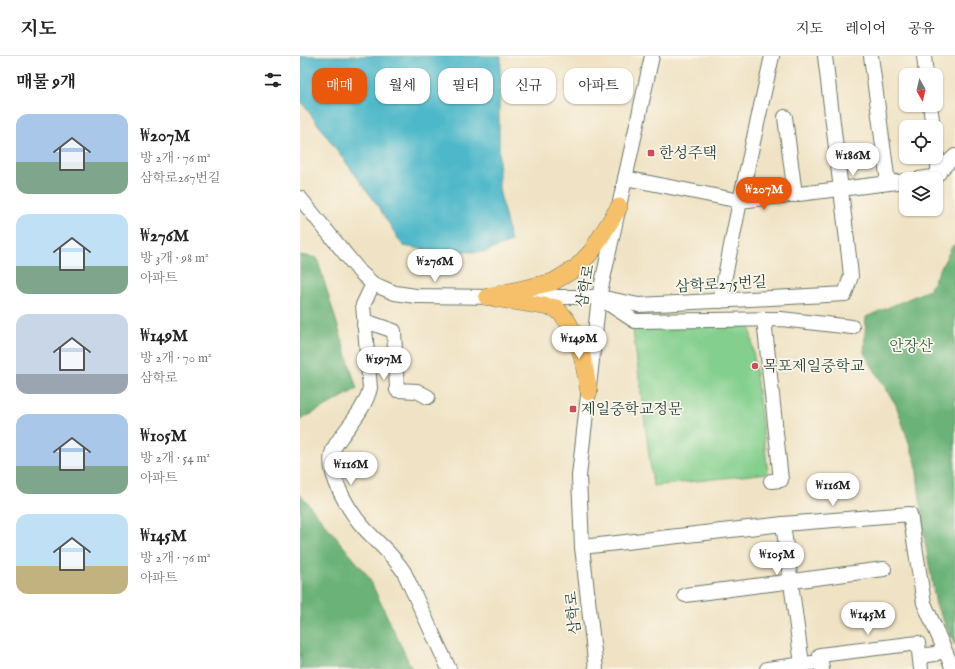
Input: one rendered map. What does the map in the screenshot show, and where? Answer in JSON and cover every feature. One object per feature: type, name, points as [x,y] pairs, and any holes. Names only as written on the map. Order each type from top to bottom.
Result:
[{"type":"main road","points":[[487,296],[553,282],[576,268],[592,252],[619,207]]},
{"type":"main road","points":[[487,296],[556,308],[570,326],[577,340],[584,364],[588,392]]},
{"type":"street","name":"삼학로","points":[[596,669],[582,547],[579,476],[599,297],[652,56]]},
{"type":"street","points":[[720,301],[772,56]]},
{"type":"street","points":[[825,56],[841,189]]},
{"type":"street","points":[[871,56],[888,183]]},
{"type":"street","points":[[924,56],[925,68]]},
{"type":"street","points":[[785,117],[795,195]]},
{"type":"street","points":[[940,172],[955,156]]},
{"type":"street","points":[[625,178],[740,201],[899,182]]},
{"type":"street","name":"삼학로275번길","points":[[373,284],[395,293],[416,296],[599,297],[639,305],[844,294],[851,276],[841,189]]},
{"type":"street","points":[[300,198],[360,272],[373,284],[363,305],[370,388],[368,399],[332,451],[331,458],[334,476],[340,492],[360,523],[395,558],[404,572],[449,669]]},
{"type":"street","points":[[599,297],[635,321],[781,319],[852,327]]},
{"type":"street","points":[[764,319],[781,480],[771,481]]},
{"type":"street","points":[[364,325],[371,323],[394,331],[397,390],[417,391],[428,397]]},
{"type":"street","points":[[582,547],[783,524],[910,514],[924,603],[953,669]]},
{"type":"street","points":[[783,524],[802,664]]},
{"type":"street","points":[[685,595],[884,569]]},
{"type":"street","points":[[767,669],[802,664],[822,665],[820,655],[918,643],[920,663],[944,649]]},
{"type":"green space","name":"안장산","points":[[953,245],[955,245],[955,645],[936,605],[923,529],[916,463],[896,405],[864,353],[866,317],[929,290]]},
{"type":"green space","points":[[300,255],[317,258],[357,389],[300,420]]},
{"type":"green space","points":[[750,325],[768,473],[653,486],[633,331],[643,327]]},
{"type":"green space","points":[[300,494],[368,576],[412,669],[300,669]]},
{"type":"water","points":[[300,56],[501,56],[499,189],[511,242],[485,252],[436,251],[403,246],[376,203],[300,100]]},
{"type":"place","name":"한성주택","points":[[651,153]]},
{"type":"place","name":"목포제일중학교","points":[[755,366]]},
{"type":"place","name":"제일중학교정문","points":[[573,409]]}]
